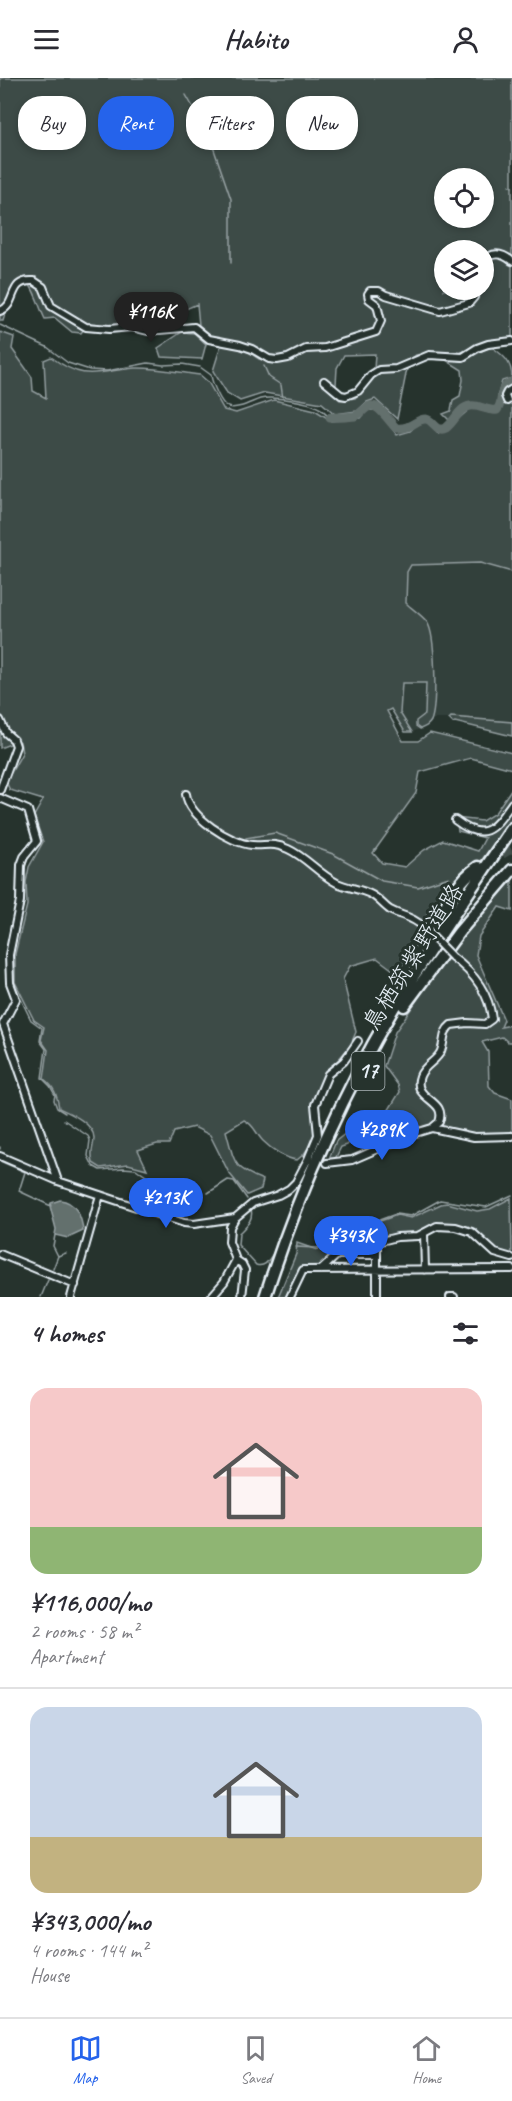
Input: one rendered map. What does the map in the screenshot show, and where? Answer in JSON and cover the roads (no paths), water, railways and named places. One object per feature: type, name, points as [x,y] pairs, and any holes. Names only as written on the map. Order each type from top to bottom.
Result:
[{"type":"main road","name":"鳥栖筑紫野道路","points":[[273,1297],[294,1233],[333,1140],[401,1003],[431,949],[512,828]]},
{"type":"main road","name":"鳥栖筑紫野道路","points":[[265,1297],[285,1237],[326,1140],[390,1015],[401,1003],[512,841]]},
{"type":"main road","name":"17","points":[[401,1003],[413,968],[455,888],[466,875],[478,867]]},
{"type":"main road","name":"17","points":[[401,1003],[512,870]]},
{"type":"street","points":[[494,254],[503,255],[512,261]]},
{"type":"street","points":[[0,312],[9,305],[15,289],[21,283],[34,281],[43,287],[51,306],[86,327],[109,329],[132,327],[148,332],[194,327],[209,339],[240,345],[269,359],[277,360],[288,358],[306,349],[325,348],[376,332],[381,321],[377,305],[369,299],[370,291],[379,291],[440,310],[469,303],[472,300]]},
{"type":"street","points":[[324,381],[341,395],[346,396],[358,391],[371,375],[379,370],[404,367],[429,355],[463,357],[488,344],[512,341]]},
{"type":"street","points":[[507,401],[505,396],[512,389]]},
{"type":"street","points":[[0,720],[16,746],[0,790]]},
{"type":"street","points":[[186,794],[187,802],[206,823],[216,830],[240,842],[253,845],[271,843],[288,849],[338,884],[372,895],[390,910],[412,919],[481,984],[488,1000],[492,1019],[484,1024],[451,1025],[445,1032],[442,1050],[421,1073],[418,1088],[421,1094],[438,1105],[441,1111],[439,1122],[432,1128],[412,1134],[352,1160],[327,1163]]},
{"type":"street","points":[[0,798],[28,810],[37,841],[24,857],[21,866],[20,902],[10,945],[8,968],[10,983],[16,999],[3,1024],[58,1181]]},
{"type":"street","points":[[455,820],[468,830],[483,831],[499,821],[512,803]]},
{"type":"street","points":[[242,1297],[245,1270],[236,1260],[228,1236],[235,1218],[253,1203],[278,1195],[296,1182],[310,1160],[318,1135],[315,1105],[328,1074],[344,1061],[358,1041]]},
{"type":"street","points":[[432,1128],[474,1137],[512,1136]]},
{"type":"street","points":[[0,1156],[58,1181],[188,1224],[235,1218]]},
{"type":"street","points":[[71,1297],[100,1195]]},
{"type":"street","points":[[290,1297],[303,1270],[321,1270],[377,1270],[425,1270],[511,1269],[511,1258],[495,1253],[472,1232],[456,1227],[436,1226],[418,1236],[397,1237],[377,1242],[377,1255],[377,1270],[377,1297]]},
{"type":"street","points":[[424,1234],[425,1270]]},
{"type":"street","points":[[0,1254],[75,1285]]},
{"type":"street","points":[[321,1270],[337,1256],[377,1255]]},
{"type":"street","points":[[211,1297],[224,1282],[236,1260]]},
{"type":"waterway","points":[[186,95],[209,135],[231,199],[231,263]]},
{"type":"waterway","points":[[0,325],[47,347],[68,363],[90,370],[107,371],[148,363],[200,367],[211,375],[220,398],[228,407],[240,407],[266,398],[281,399],[314,405],[330,417]]},
{"type":"waterway","points":[[264,366],[269,377],[281,385],[283,399]]},
{"type":"waterway","points":[[330,417],[355,416],[373,406],[381,411],[396,428],[406,427],[426,419],[437,428],[443,429],[466,407],[497,410],[504,387],[512,382]]},
{"type":"waterway","points":[[246,838],[275,833],[333,854],[382,881],[418,887],[449,877]]},
{"type":"waterway","points":[[23,876],[27,860],[40,843]]},
{"type":"waterway","points":[[19,921],[24,902],[23,887]]},
{"type":"waterway","points":[[15,987],[31,1020],[42,1028],[40,1041],[46,1049],[42,1078],[55,1095],[57,1108],[65,1113]]},
{"type":"waterway","points":[[64,1120],[88,1136],[90,1140],[88,1156],[93,1166],[100,1170],[136,1169],[157,1184],[195,1193]]},
{"type":"waterway","points":[[0,1161],[25,1172],[19,1191],[51,1206]]},
{"type":"waterway","points":[[208,1193],[228,1180],[234,1181],[247,1199]]},
{"type":"waterway","points":[[296,1247],[317,1248],[333,1237],[348,1242],[368,1224],[396,1214],[411,1216],[440,1200],[486,1207],[512,1195]]},
{"type":"waterway","points":[[251,1209],[250,1220],[239,1233],[238,1245],[259,1266],[265,1264],[274,1252]]},
{"type":"waterway","points":[[55,1235],[53,1246],[58,1256]]},
{"type":"waterway","points":[[53,1269],[58,1256],[66,1253]]},
{"type":"waterway","points":[[41,1297],[48,1280]]},
{"type":"tunnel","points":[[489,861],[512,848]]}]
